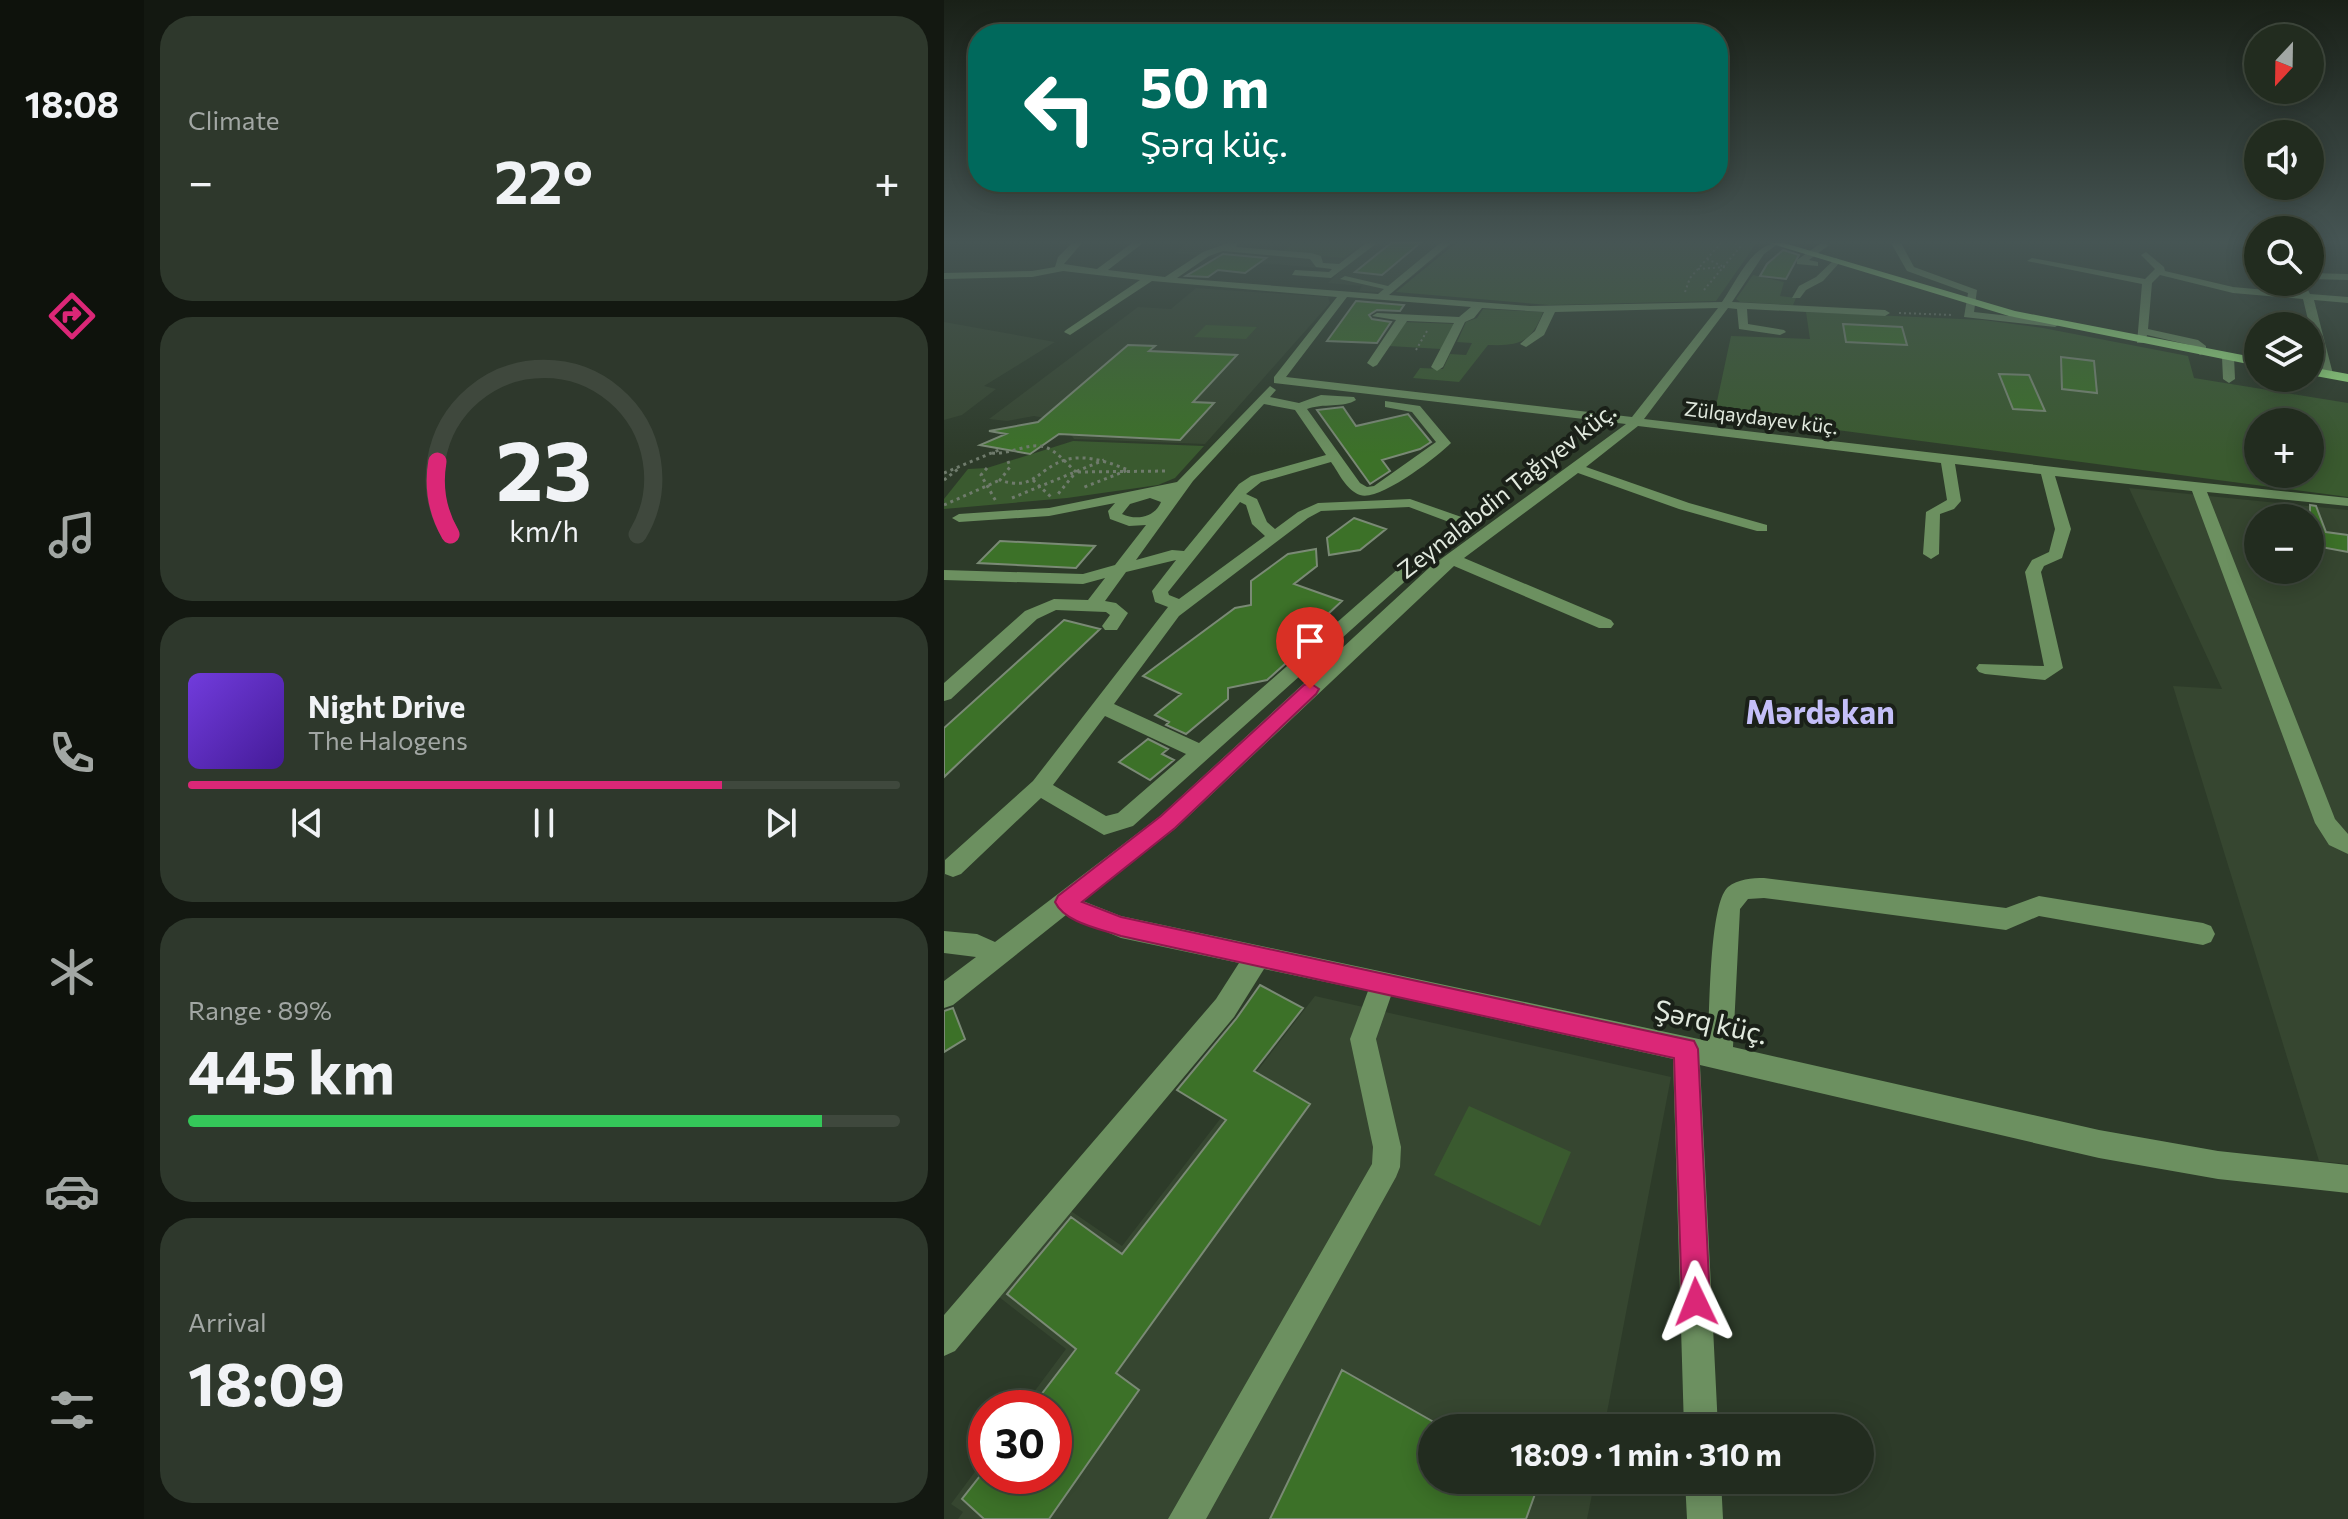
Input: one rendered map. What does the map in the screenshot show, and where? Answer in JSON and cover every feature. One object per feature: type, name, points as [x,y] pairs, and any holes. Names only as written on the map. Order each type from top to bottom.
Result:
[{"type":"main road","points":[[2055,324],[2142,336]]},
{"type":"main road","points":[[2200,352],[2244,360]]},
{"type":"main road","points":[[2324,373],[2348,378]]},
{"type":"street","points":[[1070,332],[1097,314]]},
{"type":"street","points":[[1093,605],[1187,482],[1278,380],[1329,314]]},
{"type":"street","points":[[1377,316],[1461,320],[1472,314]]},
{"type":"street","points":[[1526,344],[1540,333],[1549,314]]},
{"type":"street","name":"Zeynalabdin Tağıyev küç.","points":[[944,996],[1168,822],[1452,559],[1636,422],[1726,314]]},
{"type":"street","points":[[1737,314],[1743,327],[1780,332]]},
{"type":"street","points":[[2001,314],[2055,324]]},
{"type":"street","points":[[2144,314],[2142,336],[2194,342],[2200,346],[2200,352]]},
{"type":"street","points":[[2313,314],[2327,374]]},
{"type":"street","points":[[1373,363],[1403,318]]},
{"type":"street","points":[[1437,367],[1461,320]]},
{"type":"street","points":[[2228,357],[2229,379]]},
{"type":"street","name":"Zülqaydayev küç.","points":[[1278,380],[1564,411],[1947,460],[2348,502]]},
{"type":"street","points":[[1261,400],[1299,407],[1359,490],[1372,492],[1444,443],[1416,409],[1408,406],[1329,398],[1299,407]]},
{"type":"street","points":[[1180,606],[1161,598],[1160,591],[1180,556],[1236,495],[1256,479],[1334,457]]},
{"type":"street","points":[[1931,554],[1933,512],[1954,501],[1947,460]]},
{"type":"street","points":[[1577,468],[1684,506],[1762,528]]},
{"type":"street","points":[[1985,668],[2045,674],[2054,668],[2033,572],[2038,563],[2056,555],[2063,529],[2047,471]]},
{"type":"street","points":[[959,518],[1142,495],[1166,496],[1170,504],[1153,518],[1125,522],[1115,516],[1115,511],[1125,501],[1142,495],[1187,482]]},
{"type":"street","points":[[2198,487],[2326,823],[2337,839],[2348,845]]},
{"type":"street","points":[[1236,495],[1252,502],[1260,524],[1275,536]]},
{"type":"street","points":[[953,867],[1040,787],[1162,625],[1180,606],[1312,510],[1326,506],[1410,503],[1465,523],[1465,527],[1405,572],[1139,810],[1113,826],[1104,826],[1040,787]]},
{"type":"street","points":[[1052,506],[1141,527],[1146,538],[1180,556]]},
{"type":"street","points":[[944,575],[1083,579],[1180,556]]},
{"type":"street","points":[[1452,559],[1605,624]]},
{"type":"street","points":[[944,694],[1039,609],[1054,604],[1117,609],[1120,613],[1111,626]]},
{"type":"street","points":[[1101,706],[1203,754]]},
{"type":"street","points":[[1720,1056],[1728,909],[1730,898],[1742,890],[1764,888],[2006,919],[2027,908],[2039,906],[2203,934]]},
{"type":"street","name":"Şərq küç.","points":[[1066,902],[1080,912],[1121,927],[1720,1056],[2163,1157],[2348,1179]]},
{"type":"street","points":[[944,942],[977,945],[997,956]]},
{"type":"street","points":[[944,1340],[1225,1008],[1258,956]]},
{"type":"street","points":[[1186,1519],[1386,1167],[1387,1147],[1363,1039],[1383,983]]},
{"type":"street","points":[[1686,1049],[1700,1414]]},
{"type":"street","points":[[1704,1494],[1705,1519]]},
{"type":"path","points":[[992,453],[1009,455],[1043,447],[1076,472],[1169,471]]},
{"type":"path","points":[[944,473],[1001,449]]},
{"type":"path","points":[[1011,498],[1106,459]]},
{"type":"path","points":[[1000,480],[1007,483],[1033,480],[1062,460],[1106,459],[1128,470]]},
{"type":"path","points":[[944,505],[1000,480],[1010,467],[1008,461]]},
{"type":"path","points":[[944,480],[960,468]]},
{"type":"path","points":[[987,468],[981,475],[997,504]]},
{"type":"path","points":[[1052,506],[1128,470]]},
{"type":"path","points":[[1052,506],[1076,472]]},
{"type":"path","points":[[1033,480],[1052,506]]},
{"type":"shaded area","points":[[1129,314],[1320,314],[1205,444],[1074,439],[1061,421],[1034,416],[1007,421],[989,419]]},
{"type":"shaded area","points":[[944,322],[1055,342],[984,386],[996,389],[962,415],[944,420]]},
{"type":"shaded area","points":[[2129,488],[2288,504],[2244,504],[2244,584],[2324,584],[2324,508],[2348,510],[2348,1164],[2319,1161],[2173,686],[2222,689]]},
{"type":"shaded area","points":[[1315,996],[1671,1077],[1607,1414],[1418,1414],[1418,1494],[1592,1494],[1587,1519],[958,1519],[963,1512],[951,1504],[968,1481],[968,1494],[1072,1494],[1072,1390],[1035,1390],[1066,1349],[999,1297],[1071,1211],[1122,1246]]},
{"type":"green space","points":[[1480,314],[1542,314],[1534,330],[1523,340],[1508,345],[1488,345],[1459,382],[1413,378],[1420,368],[1443,369],[1450,354],[1466,355],[1472,343],[1457,342],[1466,322]]},
{"type":"green space","points":[[1806,314],[1983,320],[2043,328],[2188,356],[2194,378],[2244,386],[2244,392],[2280,392],[2348,403],[2348,497],[2279,488],[2324,488],[2324,408],[2244,408],[2244,483],[1837,430],[1713,420],[1731,336],[1810,339]]},
{"type":"green space","points":[[1405,322],[1456,324],[1441,349],[1389,346]]},
{"type":"green space","points":[[1206,325],[1257,327],[1246,339],[1194,337]]},
{"type":"green space","points":[[1073,441],[1204,446],[1175,478],[1158,485],[1067,498],[944,509],[944,499],[968,469],[987,468]]},
{"type":"green space","points":[[1469,1106],[1571,1152],[1540,1226],[1434,1175]]},
{"type":"building","points":[[1347,314],[1371,314],[1372,319],[1391,322],[1377,343],[1327,341]]},
{"type":"building","points":[[1843,324],[1902,327],[1907,345],[1846,342]]},
{"type":"building","points":[[1128,345],[1155,346],[1149,351],[1237,355],[1193,402],[1214,403],[1180,440],[1059,434],[1030,454],[980,445],[1006,434],[989,431],[1038,422]]},
{"type":"building","points":[[2061,357],[2094,361],[2097,393],[2062,389]]},
{"type":"building","points":[[1999,374],[2029,375],[2045,411],[2013,409]]},
{"type":"building","points":[[1343,407],[1356,426],[1408,414],[1431,442],[1420,449],[1382,460],[1390,471],[1370,484],[1317,410]]},
{"type":"building","points":[[1354,518],[1386,529],[1360,550],[1329,555],[1327,538]]},
{"type":"building","points":[[2324,527],[2326,532],[2348,535],[2348,552],[2324,548]]},
{"type":"building","points":[[1000,541],[1095,546],[1076,568],[978,563]]},
{"type":"building","points":[[1316,549],[1317,566],[1294,584],[1342,601],[1328,614],[1313,616],[1315,637],[1267,680],[1228,688],[1228,699],[1186,734],[1166,725],[1169,722],[1155,715],[1181,694],[1143,676],[1235,608],[1251,605],[1251,581],[1288,554]]},
{"type":"building","points":[[1064,620],[1100,629],[944,777],[944,728]]},
{"type":"building","points":[[1148,739],[1168,749],[1162,754],[1174,760],[1150,780],[1119,762]]},
{"type":"building","points":[[1260,985],[1303,1008],[1254,1071],[1310,1104],[1116,1373],[1139,1390],[1072,1486],[1072,1390],[1045,1390],[1076,1349],[1007,1294],[1071,1217],[1122,1254],[1226,1120],[1177,1090]]},
{"type":"building","points":[[953,1008],[965,1039],[944,1052],[944,1011]]},
{"type":"building","points":[[1342,1370],[1420,1414],[1418,1494],[1535,1494],[1526,1519],[1270,1519]]},
{"type":"building","points":[[968,1491],[968,1494],[1066,1494],[1049,1519],[984,1519],[962,1499]]},
{"type":"district","name":"Mərdəkan","points":[[1820,713]]},
{"type":"route","points":[[1310,689],[1168,822],[1066,902],[1080,912],[1121,927],[1686,1049],[1696,1302]]}]
